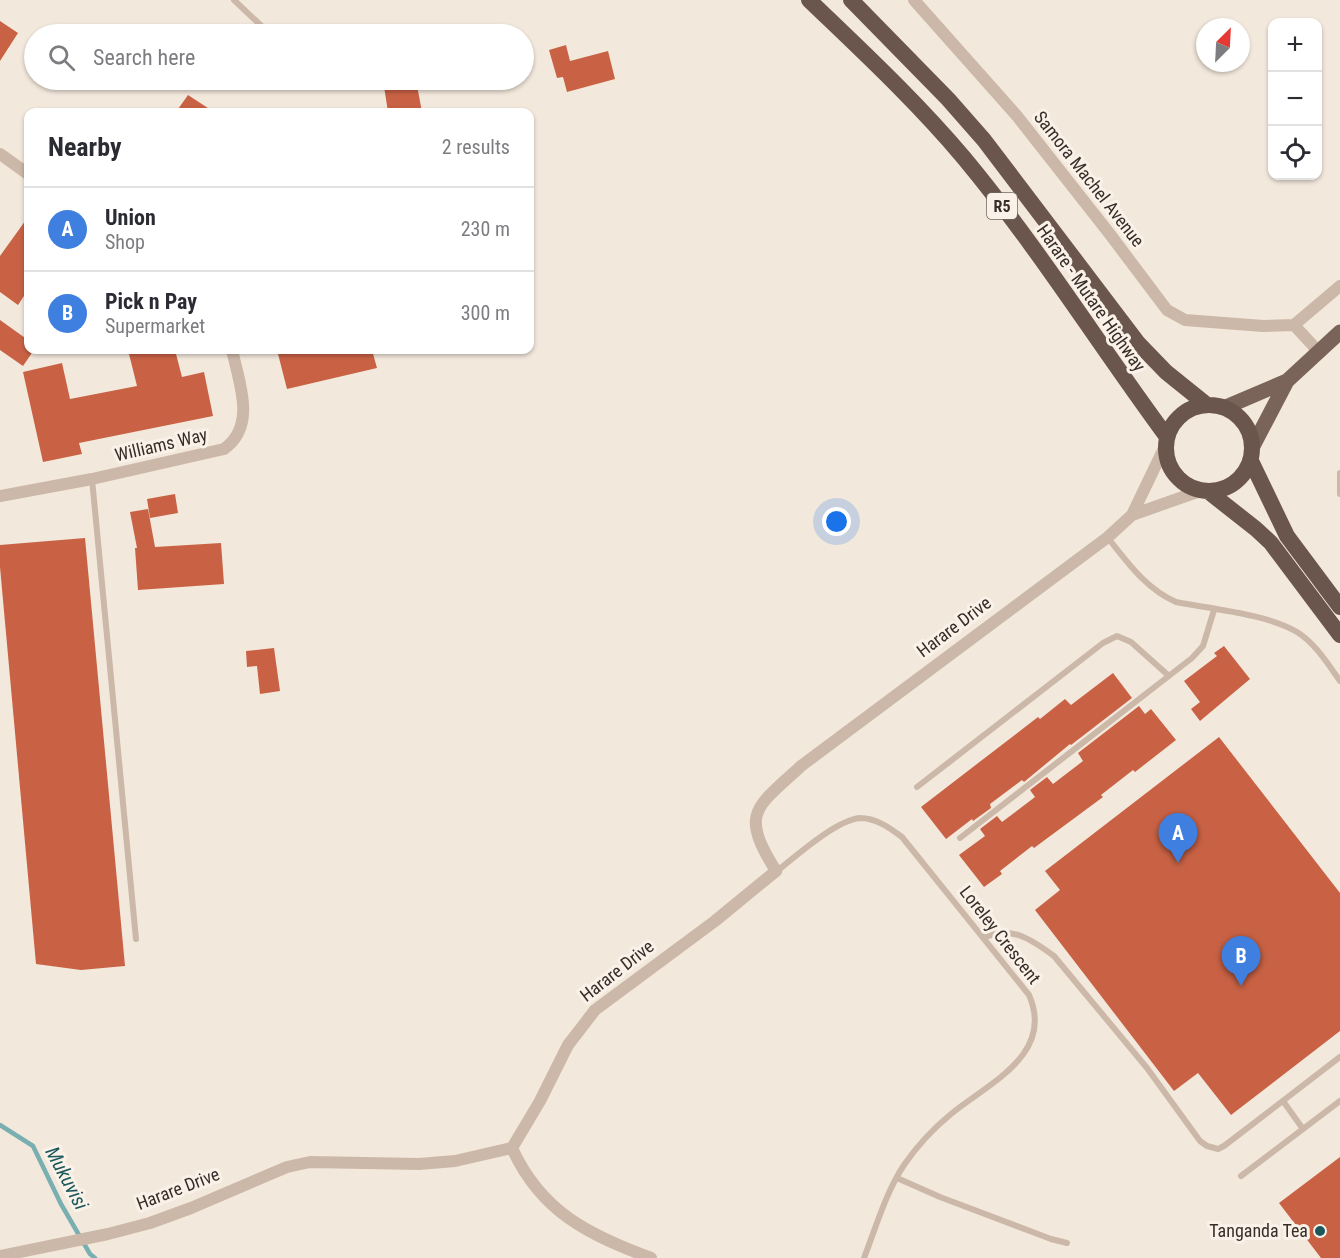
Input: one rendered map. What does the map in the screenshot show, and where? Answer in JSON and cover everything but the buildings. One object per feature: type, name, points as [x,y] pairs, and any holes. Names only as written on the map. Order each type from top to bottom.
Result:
[{"type":"highway","name":"Harare - Mutare Highway","points":[[808,0],[894,81],[965,159],[997,199],[1106,349],[1166,442]]},
{"type":"highway","name":"Harare - Mutare Highway","points":[[851,0],[948,99],[984,140],[1138,343],[1166,372],[1207,405]]},
{"type":"highway","points":[[1166,442],[1172,425],[1181,414],[1193,408],[1207,405],[1226,407],[1234,411],[1246,426],[1252,453],[1287,536],[1340,607]]},
{"type":"highway","name":"R5","points":[[1166,442],[1167,462],[1174,475],[1186,485],[1204,491],[1256,529],[1271,543],[1340,635]]},
{"type":"highway","points":[[1204,491],[1230,487],[1239,480],[1246,471],[1252,453]]},
{"type":"main road","points":[[1252,453],[1287,381],[1340,332]]},
{"type":"main road","points":[[1226,407],[1287,381]]},
{"type":"street","name":"Samora Machel Avenue","points":[[914,0],[1017,116],[1167,310],[1185,320],[1263,326],[1294,325]]},
{"type":"street","points":[[0,154],[24,171]]},
{"type":"street","points":[[1318,351],[1294,325],[1340,286]]},
{"type":"street","name":"Williams Way","points":[[0,496],[224,449],[233,443],[240,432],[244,406],[233,354]]},
{"type":"street","name":"Harare Drive","points":[[0,1256],[108,1234],[171,1216],[287,1167],[310,1162],[419,1164],[455,1161],[512,1148],[540,1101],[568,1045],[595,1010],[715,921],[776,871],[763,850],[756,831],[755,817],[761,803],[801,766],[1108,537],[1132,515],[1166,442]]},
{"type":"street","name":"Harare Drive","points":[[1132,515],[1204,491]]},
{"type":"street","points":[[512,1148],[522,1168],[567,1219],[604,1239],[651,1258]]},
{"type":"lane","points":[[234,0],[259,24]]},
{"type":"lane","points":[[1340,474],[1340,494]]},
{"type":"lane","points":[[92,478],[136,939]]},
{"type":"lane","points":[[1108,537],[1141,579],[1166,598],[1279,624],[1299,633],[1316,649],[1340,681]]},
{"type":"lane","points":[[960,837],[1192,658],[1203,646],[1214,610]]},
{"type":"lane","points":[[917,787],[1103,643],[1117,636],[1131,642],[1169,676]]},
{"type":"lane","name":"Loreley Crescent","points":[[776,871],[835,828],[850,820],[861,818],[887,826],[902,837],[1029,995],[1036,1018],[1032,1038],[1025,1053],[1013,1066],[939,1125],[904,1165],[864,1258]]},
{"type":"lane","points":[[983,938],[1001,932],[1018,936],[1034,941],[1054,956],[1147,1068],[1200,1141],[1207,1146],[1218,1149],[1224,1146],[1340,1057]]},
{"type":"lane","points":[[1283,1101],[1303,1129]]},
{"type":"lane","points":[[1241,1176],[1340,1101]]},
{"type":"lane","points":[[897,1178],[940,1197],[1067,1243]]},
{"type":"waterway","name":"Mukuvisi","points":[[0,1125],[33,1146],[61,1204],[90,1254],[95,1258]]},
{"type":"place","name":"Union","points":[[1178,863]]},
{"type":"place","name":"Pick n Pay","points":[[1241,986]]},
{"type":"place","name":"Tanganda Tea","points":[[1320,1231]]}]
